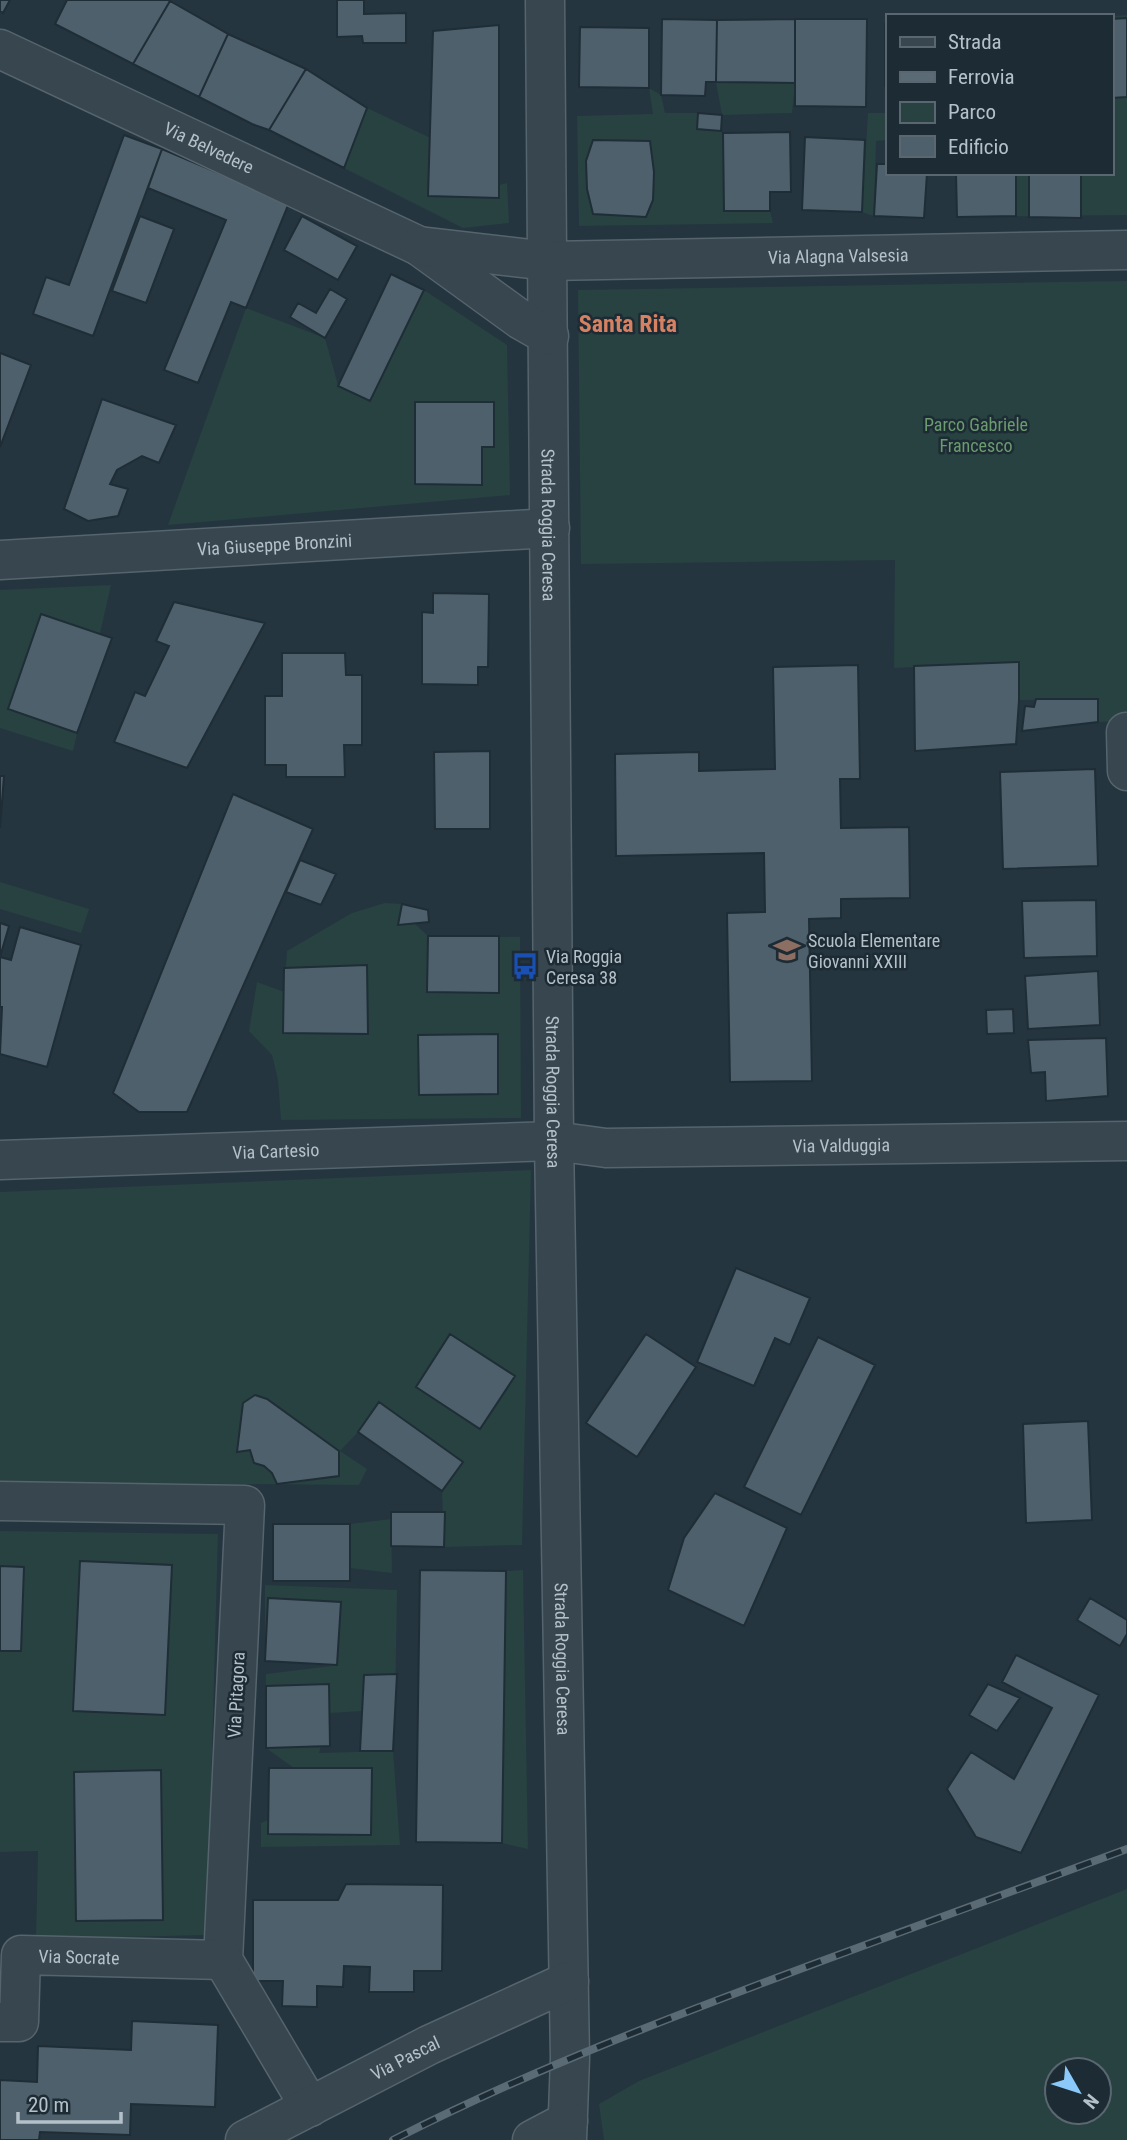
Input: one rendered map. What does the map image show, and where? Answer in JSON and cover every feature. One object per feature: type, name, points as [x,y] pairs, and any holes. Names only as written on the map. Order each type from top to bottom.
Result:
[{"type":"street","name":"Strada Roggia Ceresa","points":[[545,0],[554,1141],[569,1981],[568,2131]]},
{"type":"street","name":"Via Belvedere","points":[[0,49],[419,246],[521,320],[549,336]]},
{"type":"street","name":"Via Belvedere","points":[[419,246],[548,261]]},
{"type":"street","name":"Via Alagna Valsesia","points":[[548,261],[1127,250]]},
{"type":"street","name":"Via Giuseppe Bronzini","points":[[0,560],[550,528]]},
{"type":"street","points":[[1126,732],[1127,771]]},
{"type":"street","name":"Via Valduggia","points":[[554,1141],[606,1148],[1127,1141]]},
{"type":"street","name":"Via Cartesio","points":[[0,1160],[554,1141]]},
{"type":"street","name":"Via Pitagora","points":[[0,1500],[246,1504],[223,1960]]},
{"type":"street","name":"Via Socrate","points":[[0,2022],[19,2022],[21,1955],[223,1960]]},
{"type":"street","points":[[223,1960],[310,2107]]},
{"type":"street","name":"Via Pascal","points":[[245,2140],[429,2045],[569,1981]]},
{"type":"street","points":[[532,2140],[568,2131]]},
{"type":"green space","points":[[1127,15],[1127,215],[957,217],[968,175],[1113,175],[1113,16]]},
{"type":"green space","points":[[716,82],[795,83],[792,113],[722,115]]},
{"type":"green space","points":[[886,86],[886,140],[876,141],[874,216],[862,212],[868,113],[885,113]]},
{"type":"green space","points":[[649,88],[661,95],[665,113],[698,113],[723,133],[724,211],[770,211],[773,223],[579,226],[577,116],[653,114]]},
{"type":"green space","points":[[367,108],[437,141],[499,185],[507,183],[509,223],[463,228],[344,168]]},
{"type":"green space","name":"Parco Gabriele Francesco","points":[[1127,281],[1127,721],[1098,722],[1098,699],[1019,700],[1018,662],[894,668],[895,560],[581,564],[578,290]]},
{"type":"green space","points":[[424,290],[507,345],[510,495],[168,525],[246,308],[325,338],[338,385]]},
{"type":"green space","points":[[111,585],[73,751],[0,728],[0,590]]},
{"type":"green space","points":[[0,882],[89,909],[81,933],[0,909]]},
{"type":"green space","points":[[385,903],[402,904],[398,924],[414,923],[428,936],[520,937],[521,1118],[281,1120],[278,1080],[272,1055],[249,1031],[257,982],[284,992],[287,951],[352,913]]},
{"type":"green space","points":[[531,1170],[522,1545],[444,1547],[442,1491],[358,1432],[340,1451],[367,1469],[359,1485],[0,1482],[0,1192]]},
{"type":"green space","points":[[391,1519],[392,1573],[350,1568],[350,1524]]},
{"type":"green space","points":[[0,1531],[218,1534],[207,1935],[36,1939],[38,1851],[0,1852]]},
{"type":"green space","points":[[523,1570],[528,1849],[502,1843],[506,1571]]},
{"type":"green space","points":[[265,1585],[397,1590],[395,1709],[330,1713],[319,1753],[393,1751],[400,1845],[261,1847],[261,1823],[307,1804],[316,1768],[294,1768],[266,1748],[266,1674],[332,1666],[265,1661]]},
{"type":"green space","points":[[1127,1889],[1127,2140],[604,2140],[599,2104],[639,2081]]},
{"type":"building","points":[[0,0],[10,0],[3,13],[0,11]]},
{"type":"building","points":[[67,0],[170,1],[133,64],[55,24]]},
{"type":"building","points":[[337,0],[364,0],[364,14],[406,13],[406,43],[363,43],[362,36],[337,37]]},
{"type":"building","points":[[170,1],[228,34],[199,97],[133,64]]},
{"type":"building","points":[[1127,18],[1127,97],[1113,98],[1113,19]]},
{"type":"building","points":[[662,19],[717,20],[716,82],[706,82],[705,96],[661,95]]},
{"type":"building","points":[[795,19],[867,19],[866,107],[795,106]]},
{"type":"building","points":[[795,19],[795,83],[716,82],[717,20]]},
{"type":"building","points":[[885,24],[886,24],[886,86]]},
{"type":"building","points":[[499,25],[499,198],[428,196],[433,31]]},
{"type":"building","points":[[580,27],[649,28],[649,88],[579,87]]},
{"type":"building","points":[[228,34],[306,69],[269,130],[199,97]]},
{"type":"building","points":[[306,69],[367,108],[344,168],[269,130]]},
{"type":"building","points":[[698,113],[722,115],[721,131],[697,129]]},
{"type":"building","points":[[790,132],[791,192],[770,192],[770,211],[724,211],[723,133]]},
{"type":"building","points":[[124,135],[162,149],[93,336],[33,314],[46,277],[69,285]]},
{"type":"building","points":[[805,137],[865,140],[862,212],[802,210]]},
{"type":"building","points":[[593,140],[650,141],[654,172],[653,200],[646,217],[593,214],[587,189],[586,161]]},
{"type":"building","points":[[162,149],[289,203],[246,308],[231,302],[198,383],[164,370],[226,220],[148,188]]},
{"type":"building","points":[[877,164],[886,164],[886,175],[927,175],[924,218],[874,216]]},
{"type":"building","points":[[956,175],[1016,175],[1016,216],[957,217]]},
{"type":"building","points":[[1029,175],[1081,175],[1081,218],[1029,217]]},
{"type":"building","points":[[140,216],[174,229],[146,303],[112,291]]},
{"type":"building","points":[[302,216],[357,246],[338,280],[284,250]]},
{"type":"building","points":[[391,274],[424,290],[370,401],[338,386]]},
{"type":"building","points":[[330,289],[347,299],[325,338],[290,317],[298,303],[316,313]]},
{"type":"building","points":[[0,353],[31,365],[0,447]]},
{"type":"building","points":[[102,399],[176,425],[159,463],[142,456],[117,470],[110,484],[128,489],[118,516],[88,521],[64,509]]},
{"type":"building","points":[[415,402],[494,402],[494,447],[482,447],[482,485],[415,484]]},
{"type":"building","points":[[433,593],[489,594],[488,667],[478,667],[478,685],[422,684],[422,612],[433,613]]},
{"type":"building","points":[[174,602],[265,623],[187,768],[114,742],[135,692],[145,696],[169,646],[156,641]]},
{"type":"building","points":[[41,614],[112,638],[77,733],[8,709]]},
{"type":"building","points":[[282,653],[345,653],[346,675],[362,675],[362,745],[344,745],[345,777],[286,777],[286,765],[265,765],[265,696],[282,696]]},
{"type":"building","points":[[1019,662],[1016,744],[915,751],[914,666]]},
{"type":"building","points":[[858,665],[860,779],[840,779],[841,828],[909,827],[910,898],[841,899],[841,918],[809,919],[812,1081],[730,1082],[727,913],[765,912],[764,853],[616,856],[615,754],[699,752],[699,771],[775,769],[773,667]]},
{"type":"building","points":[[1036,699],[1098,699],[1098,722],[1022,731],[1025,706],[1034,707]]},
{"type":"building","points":[[490,751],[490,829],[435,829],[434,752]]},
{"type":"building","points":[[1095,769],[1098,866],[1003,869],[1000,772]]},
{"type":"building","points":[[0,776],[4,776],[0,828]]},
{"type":"building","points":[[233,794],[313,829],[187,1112],[139,1112],[113,1093]]},
{"type":"building","points":[[300,860],[336,874],[321,905],[286,892]]},
{"type":"building","points":[[1096,900],[1097,956],[1024,958],[1022,901]]},
{"type":"building","points":[[402,904],[428,910],[429,922],[398,925]]},
{"type":"building","points":[[0,923],[9,926],[0,957]]},
{"type":"building","points":[[20,927],[81,945],[47,1067],[0,1054],[0,957],[11,960]]},
{"type":"building","points":[[428,936],[499,936],[499,993],[427,992]]},
{"type":"building","points":[[367,965],[368,1034],[283,1033],[284,968]]},
{"type":"building","points":[[1098,971],[1100,1025],[1028,1029],[1025,976]]},
{"type":"building","points":[[1013,1009],[1014,1033],[987,1034],[986,1010]]},
{"type":"building","points":[[498,1034],[498,1094],[419,1095],[418,1035]]},
{"type":"building","points":[[1106,1038],[1108,1096],[1046,1101],[1045,1072],[1031,1073],[1028,1040]]},
{"type":"building","points":[[736,1268],[810,1298],[790,1345],[775,1338],[754,1386],[697,1362]]},
{"type":"building","points":[[450,1334],[515,1376],[480,1429],[416,1387]]},
{"type":"building","points":[[646,1334],[696,1367],[637,1457],[586,1423]]},
{"type":"building","points":[[818,1337],[875,1365],[801,1515],[744,1487]]},
{"type":"building","points":[[255,1395],[267,1399],[339,1451],[339,1476],[277,1484],[272,1473],[264,1466],[254,1463],[250,1450],[237,1452],[243,1403]]},
{"type":"building","points":[[379,1402],[463,1462],[442,1491],[358,1432]]},
{"type":"building","points":[[1088,1421],[1092,1520],[1026,1523],[1023,1424]]},
{"type":"building","points":[[715,1493],[787,1528],[744,1626],[668,1590],[684,1538]]},
{"type":"building","points":[[391,1512],[445,1512],[444,1547],[391,1546]]},
{"type":"building","points":[[273,1524],[350,1524],[350,1581],[273,1581]]},
{"type":"building","points":[[80,1561],[172,1565],[165,1715],[73,1711]]},
{"type":"building","points":[[0,1566],[24,1567],[21,1651],[0,1651]]},
{"type":"building","points":[[420,1570],[506,1571],[502,1843],[416,1842]]},
{"type":"building","points":[[268,1598],[341,1602],[337,1665],[265,1661]]},
{"type":"building","points":[[1090,1598],[1127,1620],[1127,1634],[1120,1646],[1077,1620]]},
{"type":"building","points":[[1016,1655],[1099,1695],[1021,1853],[976,1837],[947,1789],[971,1752],[1014,1779],[1052,1708],[1002,1682]]},
{"type":"building","points":[[397,1674],[393,1751],[360,1751],[364,1675]]},
{"type":"building","points":[[329,1684],[330,1746],[266,1748],[266,1686]]},
{"type":"building","points":[[988,1684],[1020,1698],[997,1731],[969,1715]]},
{"type":"building","points":[[269,1768],[372,1768],[371,1835],[268,1834]]},
{"type":"building","points":[[161,1770],[163,1920],[76,1921],[74,1772]]},
{"type":"building","points":[[346,1884],[443,1885],[442,1971],[414,1971],[414,1992],[369,1992],[370,1967],[344,1966],[343,1987],[317,1986],[317,2007],[282,2006],[283,1981],[253,1981],[253,1900],[338,1900]]},
{"type":"building","points":[[132,2021],[218,2025],[215,2107],[131,2104],[130,2135],[40,2132],[39,2140],[0,2140],[0,2080],[37,2082],[38,2046],[131,2050]]},
{"type":"railway","points":[[393,2140],[497,2090],[657,2024],[1127,1849]]},
{"type":"place","name":"Scuola Elementare Giovanni XXIII","points":[[787,950]]},
{"type":"place","name":"Via Roggia Ceresa 38","points":[[525,966]]},
{"type":"district","name":"Santa Rita","points":[[628,324]]}]
